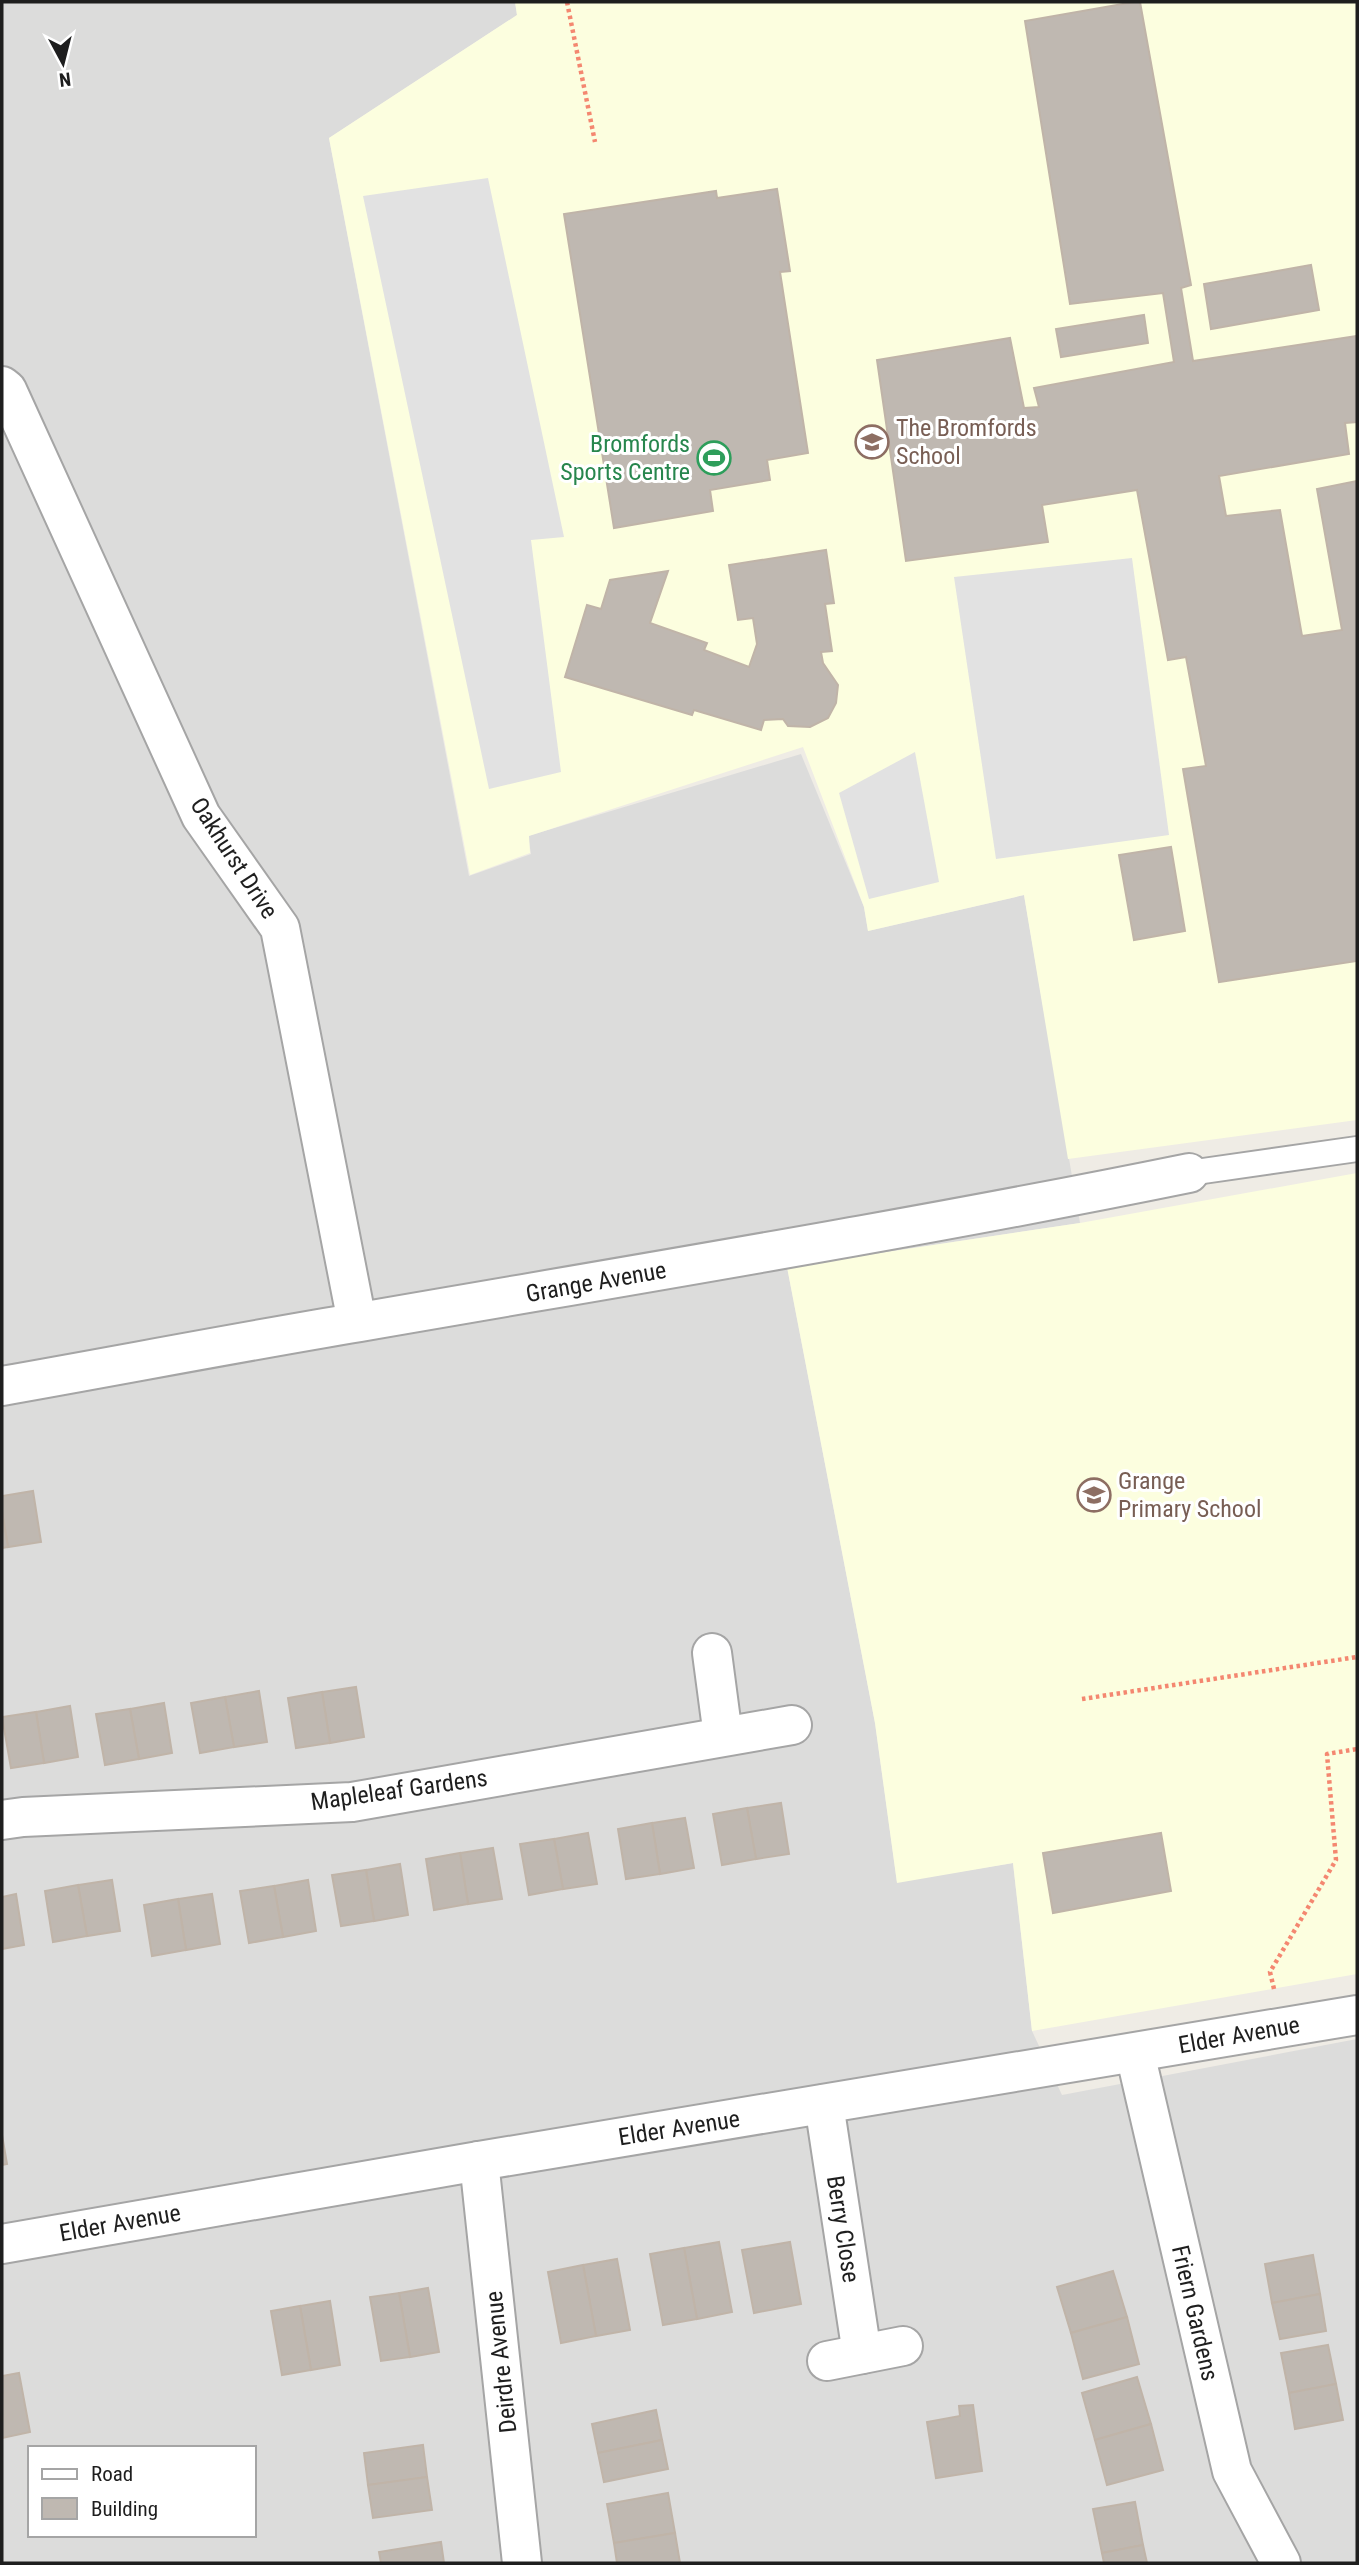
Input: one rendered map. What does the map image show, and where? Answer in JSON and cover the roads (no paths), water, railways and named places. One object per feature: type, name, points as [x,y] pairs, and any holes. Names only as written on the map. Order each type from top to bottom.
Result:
[{"type":"street","name":"Oakhurst Drive","points":[[2,386],[7,390],[201,816],[280,928],[357,1322]]},
{"type":"street","name":"Grange Avenue","points":[[2,1386],[357,1322],[793,1249],[1004,1211],[1189,1173]]},
{"type":"street","points":[[712,1653],[723,1736]]},
{"type":"street","name":"Mapleleaf Gardens","points":[[2,1820],[352,1802],[792,1725]]},
{"type":"street","name":"Elder Avenue","points":[[2,2244],[479,2161],[1357,2015]]},
{"type":"street","name":"Friern Gardens","points":[[1135,2053],[1232,2471],[1281,2563]]},
{"type":"street","name":"Berry Close","points":[[824,2104],[844,2358],[903,2346]]},
{"type":"street","name":"Deirdre Avenue","points":[[479,2161],[522,2563]]},
{"type":"lane","points":[[1189,1173],[1357,1149]]},
{"type":"place","name":"The Bromfords School","points":[[872,442]]},
{"type":"place","name":"Bromfords Sports Centre","points":[[714,458]]},
{"type":"place","name":"Grange Primary School","points":[[1094,1495]]}]
